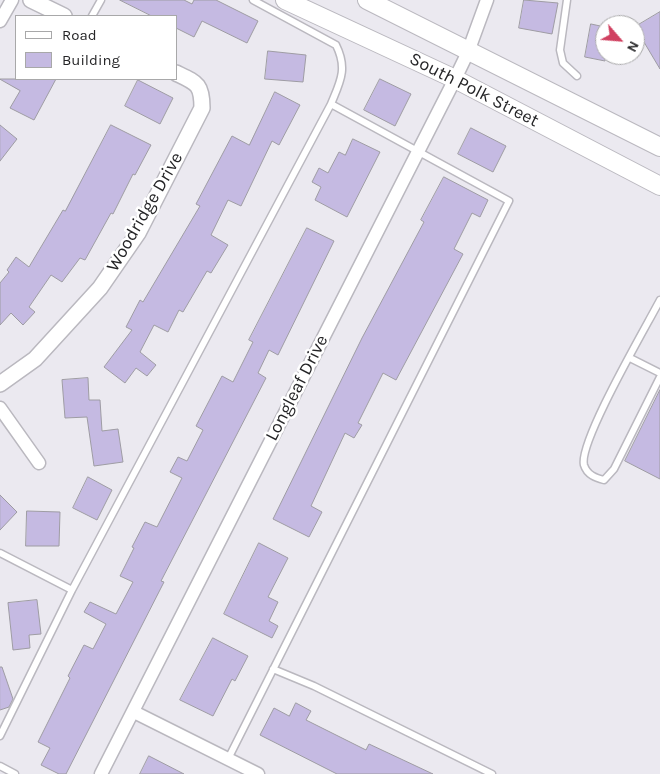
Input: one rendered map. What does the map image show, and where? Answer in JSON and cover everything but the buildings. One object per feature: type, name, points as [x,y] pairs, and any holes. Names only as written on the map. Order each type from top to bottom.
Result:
[{"type":"main road","name":"South Polk Street","points":[[285,0],[455,79],[660,186]]},
{"type":"main road","name":"South Polk Street","points":[[367,0],[660,147]]},
{"type":"street","points":[[0,21],[12,0]]},
{"type":"street","points":[[31,0],[62,15]]},
{"type":"street","name":"Longleaf Drive","points":[[101,774],[455,79],[468,52],[487,0]]},
{"type":"street","name":"Woodridge Drive","points":[[0,384],[35,359],[100,288],[138,233],[202,108],[202,93],[197,83],[178,73]]},
{"type":"street","points":[[0,408],[39,463]]},
{"type":"street","points":[[134,712],[258,774]]},
{"type":"lane","points":[[93,15],[101,0]]},
{"type":"lane","points":[[0,736],[72,590],[331,104],[342,76],[343,58],[336,45],[253,0]]},
{"type":"lane","points":[[567,0],[560,50],[563,63],[577,76]]},
{"type":"lane","points":[[228,759],[509,201],[331,104]]},
{"type":"lane","points":[[660,300],[596,420],[585,448],[584,465],[592,476],[604,480],[614,469],[660,378]]},
{"type":"lane","points":[[630,358],[660,373]]},
{"type":"lane","points":[[0,553],[72,590]]},
{"type":"lane","points":[[273,669],[314,686],[492,774]]},
{"type":"lane","points":[[0,766],[15,774]]}]
